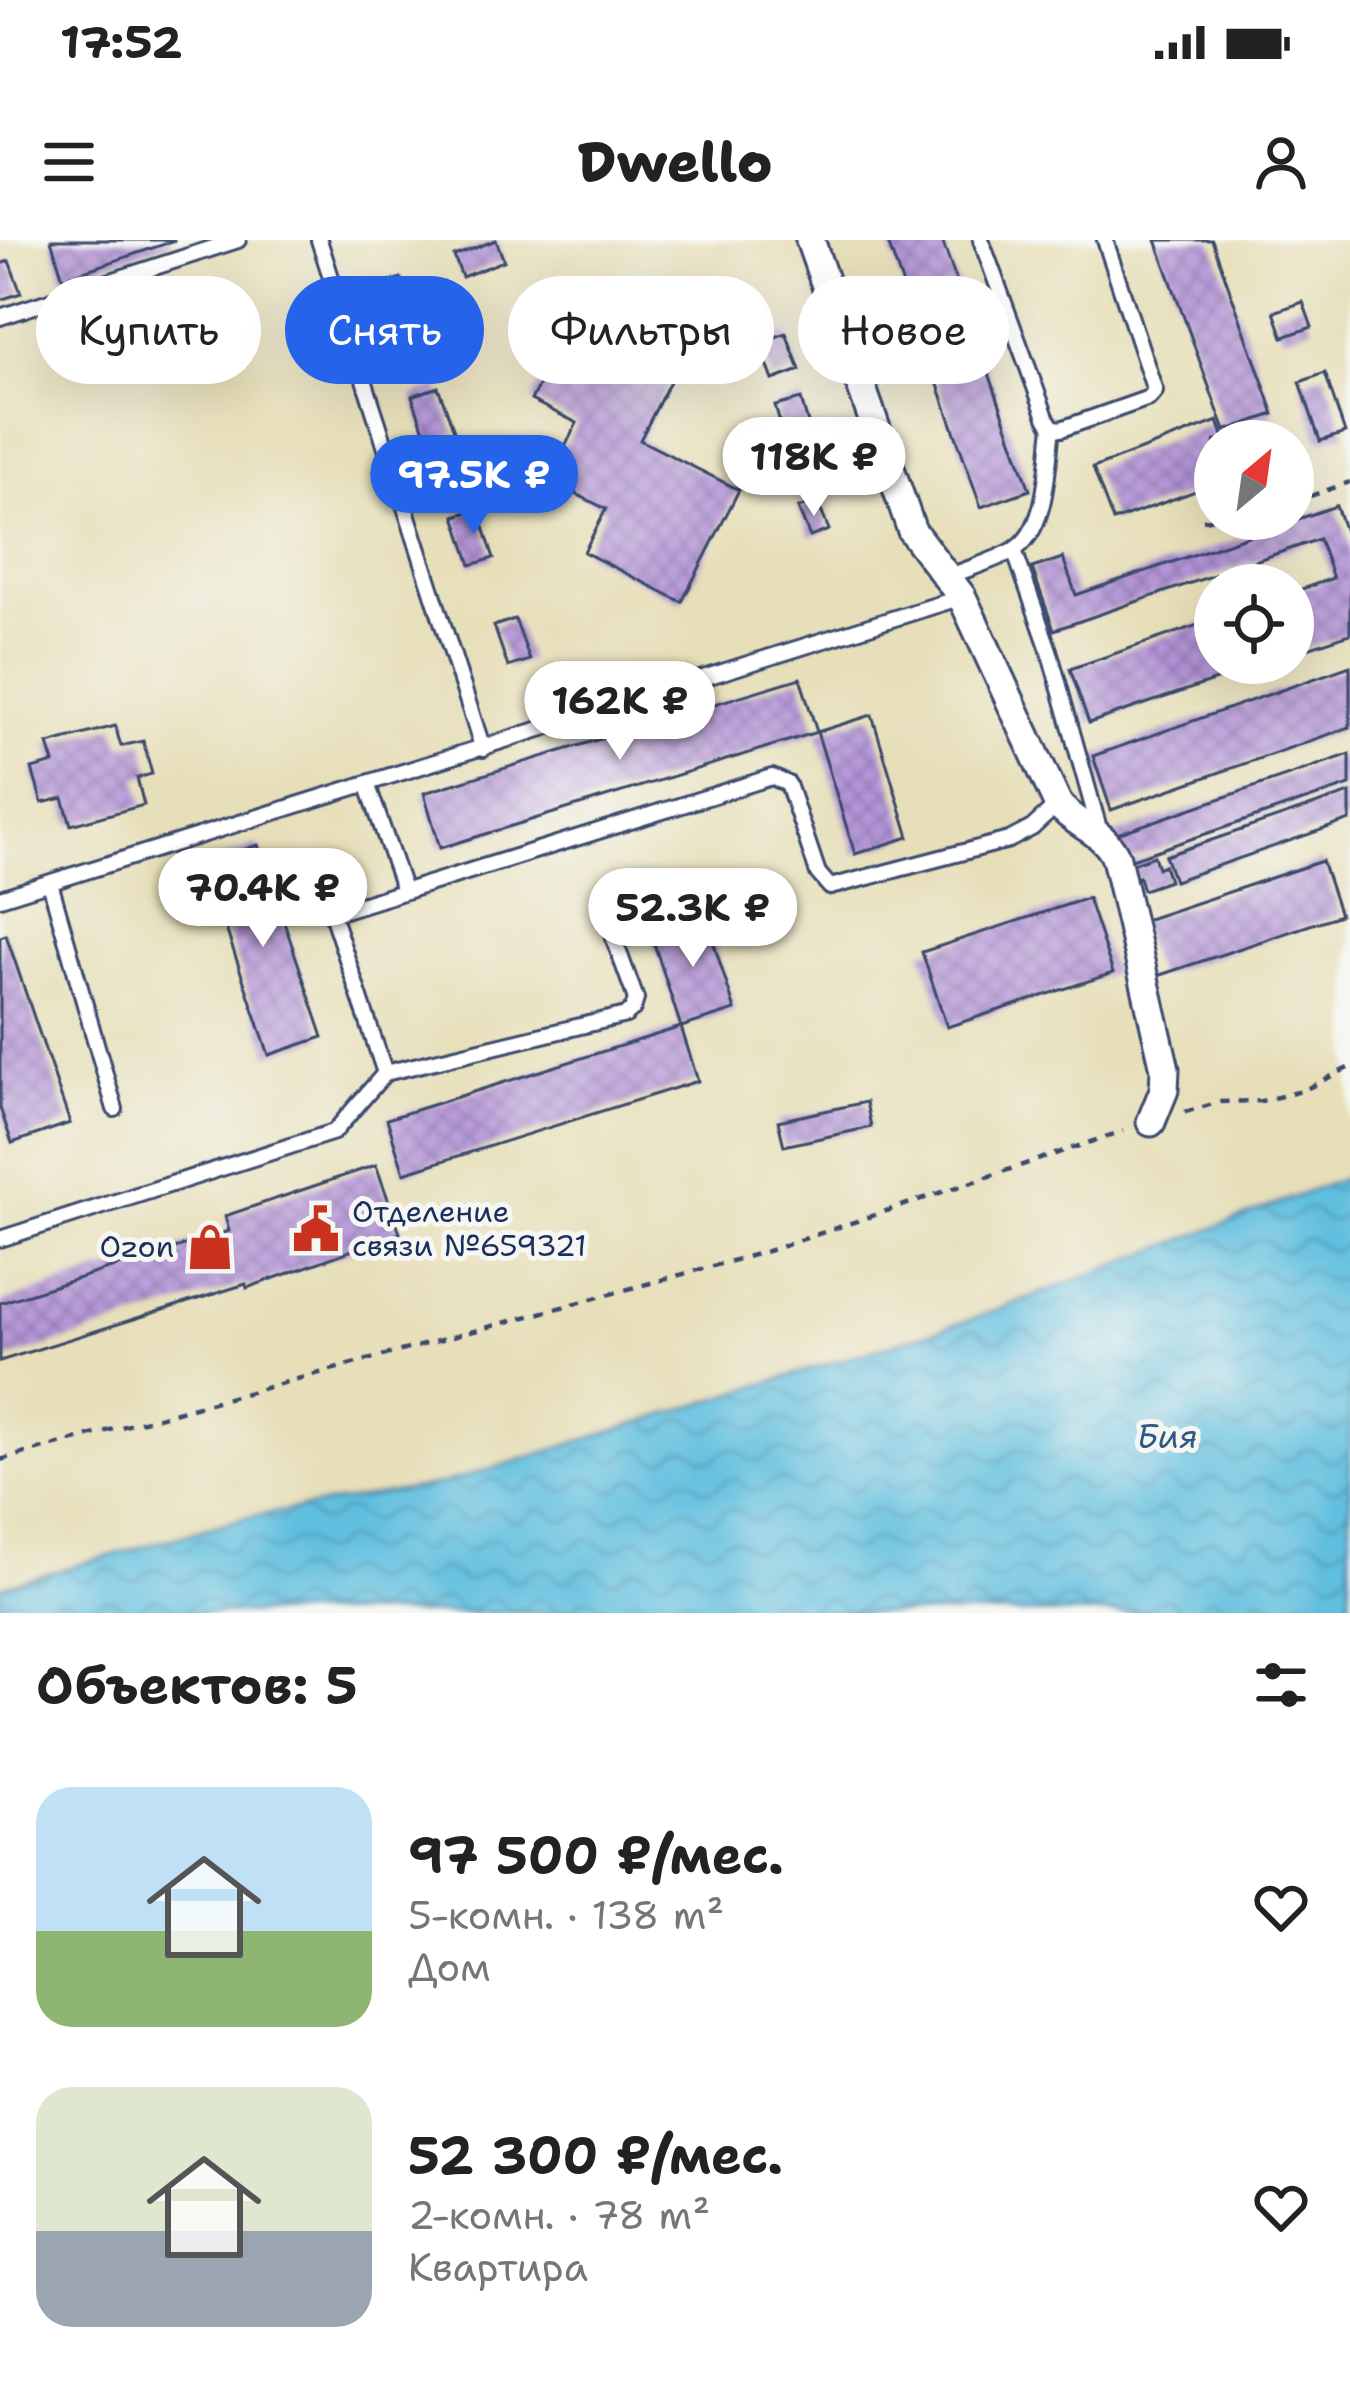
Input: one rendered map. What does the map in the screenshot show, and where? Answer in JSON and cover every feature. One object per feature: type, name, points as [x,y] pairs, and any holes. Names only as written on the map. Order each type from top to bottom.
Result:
[{"type":"street","points":[[811,240],[913,531],[956,586],[1058,804],[1074,823],[1108,841],[1116,858],[1165,1069],[1164,1090],[1151,1122]]},
{"type":"lane","points":[[0,317],[238,240]]},
{"type":"lane","points":[[319,240],[483,749]]},
{"type":"lane","points":[[0,898],[483,749],[956,586],[1014,550],[1035,523],[1052,427],[981,240]]},
{"type":"lane","points":[[1052,427],[1060,429],[1155,392],[1105,240]]},
{"type":"lane","points":[[1014,550],[1098,825]]},
{"type":"lane","points":[[385,1073],[332,914],[772,777],[788,784],[818,873],[830,887],[1010,840],[1058,804]]},
{"type":"lane","points":[[368,785],[404,891]]},
{"type":"lane","points":[[50,883],[115,1109]]},
{"type":"lane","points":[[0,1239],[334,1132],[385,1073],[626,1015],[636,999],[614,939]]},
{"type":"path","points":[[1314,495],[1350,482]]},
{"type":"path","points":[[0,1460],[768,1251],[1151,1122],[1220,1102],[1262,1101],[1302,1091],[1350,1066]]},
{"type":"water","name":"Бия","points":[[1350,1176],[1350,1613],[0,1613],[0,1587],[244,1518],[442,1484],[973,1319]]},
{"type":"building","points":[[51,240],[174,240],[69,276],[62,276]]},
{"type":"building","points":[[496,240],[504,261],[462,276],[454,256]]},
{"type":"building","points":[[887,240],[942,240],[955,276],[900,276]]},
{"type":"building","points":[[1156,240],[1212,240],[1274,414],[1257,420],[1221,420]]},
{"type":"building","points":[[9,261],[21,293],[0,300],[0,264]]},
{"type":"building","points":[[1303,302],[1312,327],[1283,337],[1274,312]]},
{"type":"building","points":[[786,333],[798,371],[774,380],[774,337]]},
{"type":"building","points":[[1325,373],[1345,433],[1320,441],[1300,382]]},
{"type":"building","points":[[539,384],[669,384],[640,440],[739,490],[682,602],[584,552],[606,509],[548,480],[577,423],[531,400]]},
{"type":"building","points":[[938,384],[993,384],[1030,490],[981,507]]},
{"type":"building","points":[[438,387],[455,433],[428,442],[412,396]]},
{"type":"building","points":[[801,399],[815,447],[789,454],[775,406]]},
{"type":"building","points":[[1194,430],[1194,492],[1113,521],[1093,468]]},
{"type":"building","points":[[817,501],[829,530],[810,537],[798,508]]},
{"type":"building","points":[[1336,506],[1350,546],[1350,634],[1314,646],[1314,585],[1333,578],[1319,539],[1246,564],[1194,564],[1194,582],[1054,630],[1032,568],[1063,558],[1076,595],[1237,540],[1314,540],[1314,514]]},
{"type":"building","points":[[478,509],[494,558],[471,565],[455,516]]},
{"type":"building","points":[[515,619],[530,660],[508,667],[494,626]]},
{"type":"building","points":[[1194,626],[1194,684],[1204,684],[1089,723],[1070,669]]},
{"type":"building","points":[[1350,666],[1350,727],[1111,810],[1093,756],[1299,684],[1314,684],[1314,679]]},
{"type":"building","points":[[800,678],[817,732],[440,848],[424,793]]},
{"type":"building","points":[[872,715],[909,837],[855,854],[817,732]]},
{"type":"building","points":[[115,726],[121,746],[143,741],[152,774],[137,778],[144,805],[71,825],[63,798],[42,803],[32,769],[54,763],[48,744]]},
{"type":"building","points":[[1350,754],[1350,785],[1123,862],[1114,835]]},
{"type":"building","points":[[1350,793],[1350,820],[1174,881],[1165,856]]},
{"type":"building","points":[[258,845],[323,1037],[269,1055],[204,864]]},
{"type":"building","points":[[1154,856],[1158,868],[1164,865],[1169,881],[1143,890],[1128,865]]},
{"type":"building","points":[[1322,861],[1340,915],[1157,976],[1139,922]]},
{"type":"building","points":[[1088,898],[1113,973],[947,1027],[922,952]]},
{"type":"building","points":[[704,913],[735,1010],[681,1027],[650,931]]},
{"type":"building","points":[[6,935],[70,1123],[12,1143],[0,1108],[0,937]]},
{"type":"building","points":[[681,1027],[698,1081],[404,1173],[387,1119]]},
{"type":"building","points":[[866,1102],[871,1127],[784,1146],[778,1121]]},
{"type":"building","points":[[376,1165],[400,1233],[247,1288],[246,1284],[0,1361],[0,1303],[229,1231],[225,1216]]},
{"type":"place","name":"Отделение связи №659321","points":[[316,1229]]},
{"type":"place","name":"Ozon","points":[[210,1247]]}]
